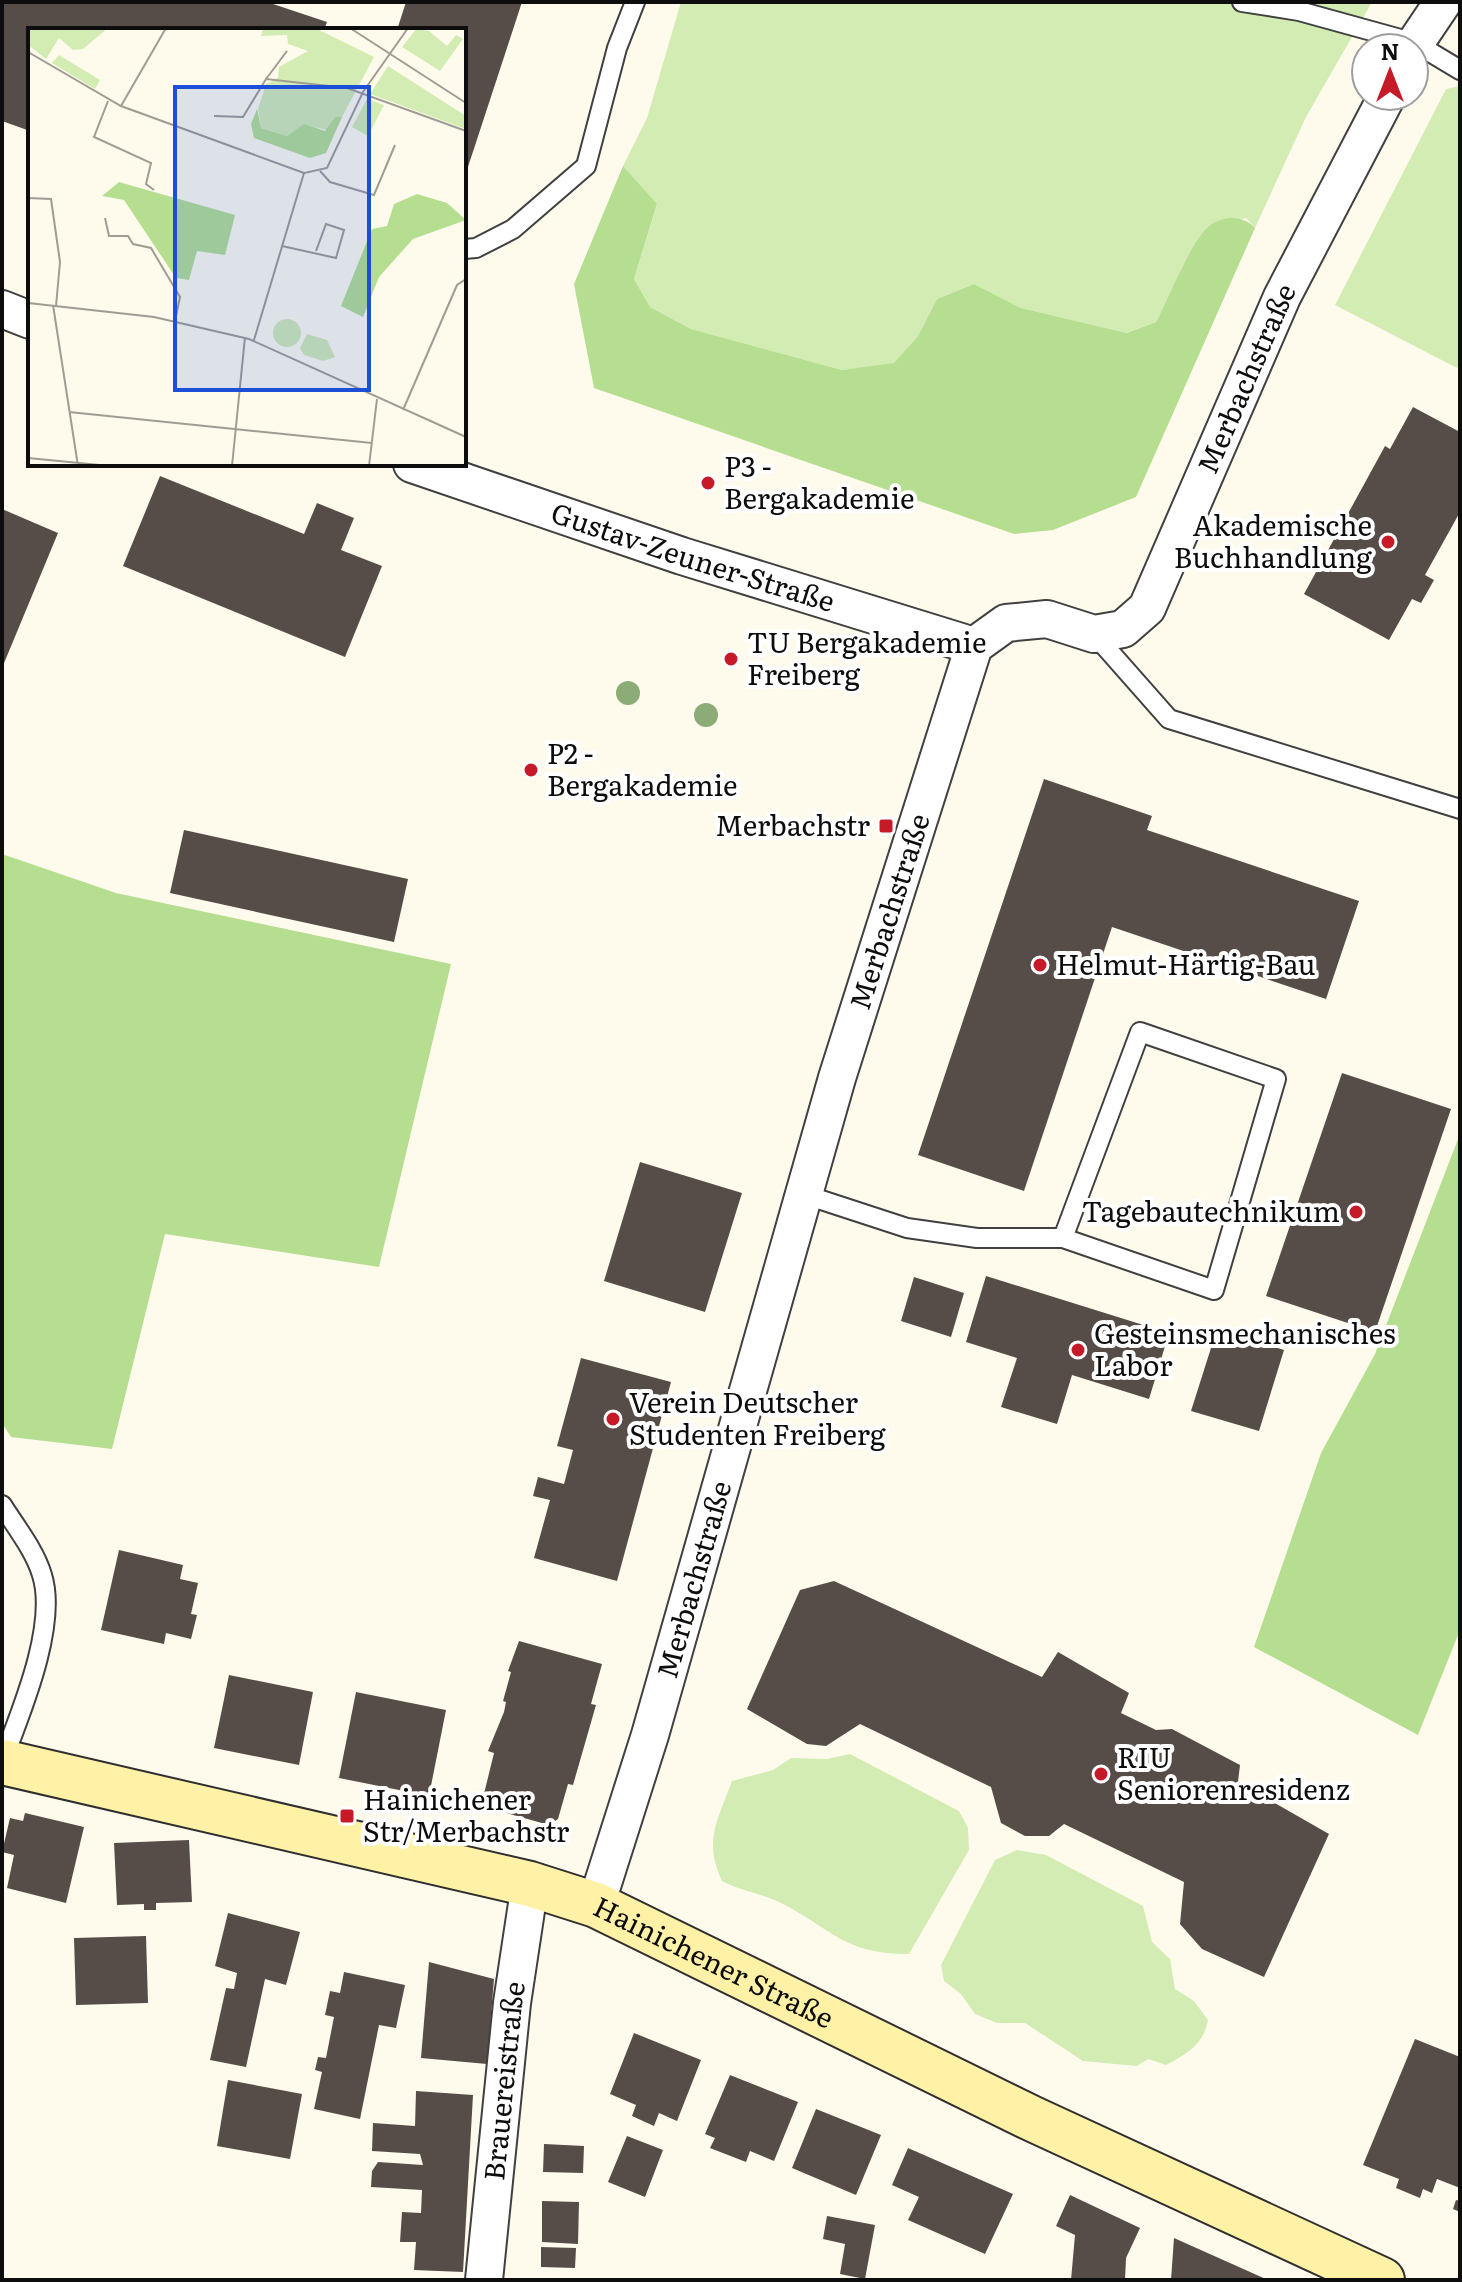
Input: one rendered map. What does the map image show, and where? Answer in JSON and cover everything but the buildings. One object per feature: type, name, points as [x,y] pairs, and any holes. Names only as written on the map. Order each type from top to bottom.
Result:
[{"type":"main road","name":"Hainichener Straße","points":[[2,1762],[530,1884],[596,1905],[1033,2119],[1382,2280]]},
{"type":"street","points":[[1422,32],[1443,2]]},
{"type":"street","name":"Merbachstraße","points":[[1094,634],[1123,629],[1147,608],[1282,297],[1379,112]]},
{"type":"street","points":[[2,309],[28,319]]},
{"type":"street","name":"Gustav-Zeuner-Straße","points":[[418,466],[682,556],[974,646]]},
{"type":"street","points":[[974,646],[1006,623],[1047,619],[1094,634]]},
{"type":"street","name":"Merbachstraße","points":[[596,1905],[650,1735],[837,1078],[974,646]]},
{"type":"street","name":"Brauereistraße","points":[[484,2280],[512,2003],[530,1884]]},
{"type":"lane","points":[[466,249],[476,248],[513,229],[586,166],[617,48],[635,2]]},
{"type":"lane","points":[[1242,2],[1299,11],[1369,32]]},
{"type":"lane","points":[[1430,54],[1460,70]]},
{"type":"lane","points":[[1094,634],[1169,719],[1460,809]]},
{"type":"lane","points":[[806,1195],[907,1228],[977,1238],[1063,1238],[1214,1290],[1276,1079],[1140,1032],[1063,1238]]},
{"type":"lane","name":"Hainichener Straße","points":[[2,1505],[38,1565],[45,1588],[42,1630],[32,1676],[2,1762]]},
{"type":"green space","points":[[681,2],[1372,2],[1355,32],[1350,32],[1350,40],[1306,117],[1255,228],[1246,218],[1206,229],[1156,322],[1127,333],[1021,308],[974,284],[937,299],[918,336],[894,364],[842,370],[691,329],[650,307],[634,279],[657,205],[623,166],[647,118]]},
{"type":"green space","points":[[1460,86],[1460,362],[1457,368],[1335,305],[1446,89]]},
{"type":"green space","points":[[623,166],[657,204],[634,279],[650,307],[691,329],[842,370],[894,363],[918,336],[937,299],[974,284],[1021,308],[1127,333],[1156,322],[1192,249],[1211,225],[1230,218],[1244,220],[1255,228],[1136,497],[1053,530],[1014,534],[594,388],[574,284]]},
{"type":"green space","points":[[2,854],[116,893],[451,964],[379,1267],[165,1234],[112,1449],[11,1437],[2,1423]]},
{"type":"green space","points":[[1460,1134],[1460,1630],[1418,1735],[1254,1647],[1321,1453],[1375,1354]]},
{"type":"green space","points":[[850,1754],[959,1811],[968,1828],[969,1850],[909,1954],[855,1946],[778,1901],[722,1881],[716,1867],[715,1831],[732,1781],[773,1770],[791,1758],[827,1759]]},
{"type":"green space","points":[[1017,1850],[1046,1855],[1143,1906],[1152,1942],[1170,1959],[1175,1989],[1194,2001],[1208,2020],[1203,2036],[1193,2047],[1166,2065],[1148,2059],[1137,2066],[1083,2061],[1025,2023],[997,2023],[975,2014],[961,1994],[944,1981],[941,1965],[995,1860]]},
{"type":"place","name":"P3 - Bergakademie","points":[[708,483]]},
{"type":"place","name":"Akademische Buchhandlung","points":[[1388,542]]},
{"type":"place","name":"TU Bergakademie Freiberg","points":[[731,659]]},
{"type":"place","name":"P2 - Bergakademie","points":[[531,770]]},
{"type":"place","name":"Merbachstr","points":[[886,826]]},
{"type":"place","name":"Helmut-Härtig-Bau","points":[[1040,965]]},
{"type":"place","name":"Tagebautechnikum","points":[[1356,1212]]},
{"type":"place","name":"Gesteinsmechanisches Labor","points":[[1078,1350]]},
{"type":"place","name":"Verein Deutscher Studenten Freiberg","points":[[613,1419]]},
{"type":"place","name":"RIU Seniorenresidenz","points":[[1101,1774]]},
{"type":"place","name":"Hainichener Str/Merbachstr","points":[[347,1816]]}]
